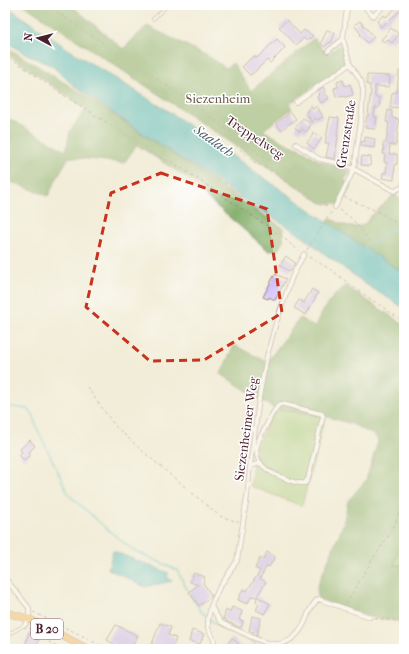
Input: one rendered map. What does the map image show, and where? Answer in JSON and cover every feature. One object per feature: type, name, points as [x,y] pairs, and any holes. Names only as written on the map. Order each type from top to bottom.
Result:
[{"type":"main road","name":"B 20","points":[[5,612],[88,649]]},
{"type":"street","name":"Grenzstraße","points":[[334,208],[354,169],[362,113],[363,90],[361,81],[350,64],[343,39],[348,5]]},
{"type":"street","points":[[364,5],[373,16],[385,5]]},
{"type":"street","points":[[328,51],[343,39]]},
{"type":"street","points":[[296,102],[350,64]]},
{"type":"street","points":[[296,144],[319,159],[342,164],[354,169],[394,191],[402,187],[404,180]]},
{"type":"street","name":"Siezenheimer Weg","points":[[215,649],[214,640],[208,628],[208,619],[211,606],[219,588],[237,561],[266,356],[292,277],[305,253]]},
{"type":"street","points":[[283,404],[322,414],[323,418],[313,453],[308,479],[304,483],[300,484],[280,477],[272,473],[261,463],[257,456],[258,444],[272,414],[278,406],[283,404]]},
{"type":"street","points":[[250,466],[261,463]]},
{"type":"street","points":[[5,578],[29,608],[30,611],[27,622]]},
{"type":"street","points":[[211,606],[221,622],[256,639],[275,644],[291,640],[298,633],[303,627],[312,603],[318,599],[370,617]]},
{"type":"lane","points":[[153,19],[168,5]]},
{"type":"lane","points":[[5,636],[27,622]]},
{"type":"path","name":"Treppelweg","points":[[46,5],[187,99],[262,156],[340,196],[379,212],[403,228]]},
{"type":"path","points":[[5,54],[59,92],[159,158],[174,163],[279,234],[294,247],[333,271],[349,284],[404,322]]},
{"type":"path","points":[[231,133],[236,145],[251,160],[273,172],[321,205],[334,208],[345,213],[358,225],[367,239],[371,242]]},
{"type":"path","points":[[305,253],[334,208]]},
{"type":"path","points":[[87,387],[115,426],[147,456],[216,513],[222,517],[243,524]]},
{"type":"path","points":[[344,608],[372,560],[392,531],[404,500]]},
{"type":"path","points":[[30,611],[90,639],[106,649]]},
{"type":"path","points":[[370,617],[404,622]]},
{"type":"path","points":[[27,622],[60,649]]},
{"type":"highlighted area","points":[[161,173],[267,209],[282,313],[204,360],[150,361],[86,307],[111,193]]},
{"type":"green space","name":"Siezenheim","points":[[24,5],[71,5],[123,49],[147,26],[206,55],[226,68],[233,63],[251,91],[314,38],[327,55],[341,44],[346,64],[289,104],[292,109],[263,130],[284,142],[305,151],[318,160],[350,171],[344,181],[352,185],[340,207],[335,203],[322,203]]},
{"type":"green space","points":[[5,46],[89,98],[283,228],[283,242],[278,250],[269,251],[207,198],[196,184],[137,145],[124,163],[69,157],[48,196],[18,184],[5,181],[5,120],[8,118],[66,151],[70,131],[86,109],[5,52]]},
{"type":"green space","points":[[394,194],[404,202],[404,273],[327,222],[330,218],[341,224],[350,226],[355,227],[362,225]]},
{"type":"green space","points":[[346,286],[404,325],[404,532],[394,565],[404,565],[404,622],[370,617],[318,599],[317,587],[343,525],[348,501],[366,480],[378,442],[376,436],[352,424],[325,416],[275,409],[221,374],[234,345],[267,362],[300,318],[314,327],[331,299]]},
{"type":"green space","points":[[275,409],[325,416],[302,506],[250,486],[255,448]]},
{"type":"green space","points":[[404,532],[404,565],[394,565]]},
{"type":"water","points":[[5,5],[68,49],[168,111],[365,248],[404,273],[404,308],[367,285],[299,234],[148,137],[73,85],[52,66],[22,52],[5,41]]},
{"type":"water","points":[[113,551],[169,573],[167,576],[172,581],[145,587],[108,569]]},
{"type":"building","points":[[398,6],[401,10],[381,27],[377,21],[384,15],[386,17]]},
{"type":"building","points":[[287,20],[300,34],[304,30],[313,36],[307,41],[304,38],[296,45],[279,27]]},
{"type":"building","points":[[360,21],[374,37],[367,43],[354,25]]},
{"type":"building","points":[[391,28],[399,34],[392,43],[388,40],[385,43],[381,40]]},
{"type":"building","points":[[327,30],[335,33],[331,43],[330,42],[324,47],[321,43]]},
{"type":"building","points":[[277,39],[285,48],[270,63],[267,60],[250,75],[242,67],[254,56],[257,58]]},
{"type":"building","points":[[399,71],[404,72],[404,92],[402,92],[401,108],[390,107],[392,93],[397,92]]},
{"type":"building","points":[[367,75],[390,76],[389,87],[375,86],[375,97],[380,98],[379,108],[375,108],[374,117],[377,117],[375,129],[365,128],[371,90],[370,85],[367,85]]},
{"type":"building","points":[[343,80],[345,86],[350,84],[353,95],[336,97],[334,88],[338,87],[337,82]]},
{"type":"building","points":[[323,87],[326,91],[324,92],[329,98],[321,103],[317,97],[320,94],[317,91]]},
{"type":"building","points":[[311,105],[313,109],[317,106],[323,117],[317,120],[315,118],[312,123],[306,112]]},
{"type":"building","points":[[388,110],[392,111],[392,118],[399,119],[396,145],[390,145],[389,154],[397,154],[394,180],[382,178],[383,173],[386,173],[387,163],[384,162],[385,154],[383,154],[383,143],[386,143],[389,123],[386,122]]},
{"type":"building","points":[[291,112],[296,119],[281,130],[276,123]]},
{"type":"building","points":[[330,117],[339,118],[335,159],[326,157],[329,143],[325,143]]},
{"type":"building","points":[[303,118],[311,124],[306,132],[302,129],[300,132],[295,128]]},
{"type":"building","points":[[314,133],[322,138],[314,149],[307,143]]},
{"type":"building","points":[[365,137],[375,139],[374,148],[361,146],[362,141],[365,142]]},
{"type":"building","points":[[362,156],[371,157],[370,166],[361,165]]},
{"type":"building","points":[[286,256],[295,263],[290,272],[280,265]]},
{"type":"building","points":[[275,274],[286,279],[275,300],[269,297],[268,299],[263,297]]},
{"type":"building","points":[[312,289],[318,293],[306,315],[294,308],[299,300],[304,303]]},
{"type":"building","points":[[30,440],[35,446],[29,452],[31,454],[24,460],[19,455],[22,452],[20,449]]},
{"type":"building","points":[[267,552],[275,557],[269,567],[267,566],[260,578],[266,582],[257,596],[270,604],[264,614],[256,610],[259,604],[256,602],[257,597],[252,596],[247,604],[238,600],[243,589],[247,591],[260,571],[255,568],[260,558],[263,560]]},
{"type":"building","points":[[194,573],[205,577],[203,583],[212,596],[199,606],[189,592],[198,585],[190,582]]},
{"type":"building","points":[[232,607],[242,611],[239,620],[243,621],[241,628],[223,619],[226,610],[230,612]]},
{"type":"building","points":[[252,616],[261,618],[257,635],[253,634],[254,632],[249,631]]},
{"type":"building","points":[[160,623],[171,627],[168,635],[176,638],[172,649],[162,647],[161,649],[150,649]]},
{"type":"building","points":[[116,625],[138,636],[131,649],[123,649],[107,640]]},
{"type":"building","points":[[192,630],[204,634],[200,644],[189,641]]},
{"type":"building","points":[[29,632],[37,635],[35,639],[39,640],[36,649],[24,649]]},
{"type":"building","points":[[232,638],[241,646],[239,649],[223,649]]},
{"type":"waterway","points":[[364,249],[404,222]]},
{"type":"waterway","points":[[5,406],[28,409],[34,416],[36,426],[69,495],[133,550],[177,570],[201,611],[207,617]]},
{"type":"waterway","points":[[210,619],[214,623],[251,640],[258,647],[273,649]]},
{"type":"water label","name":"Saalach","points":[[214,141]]}]
